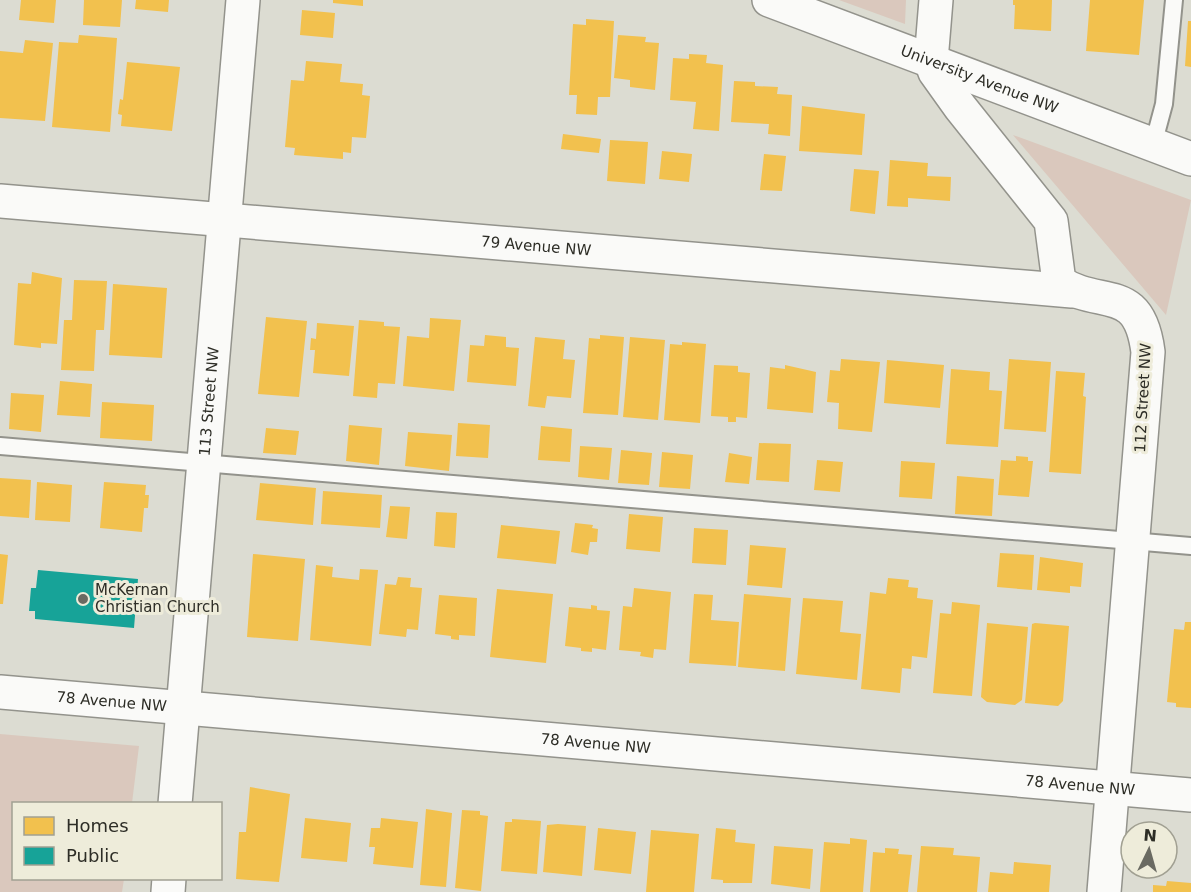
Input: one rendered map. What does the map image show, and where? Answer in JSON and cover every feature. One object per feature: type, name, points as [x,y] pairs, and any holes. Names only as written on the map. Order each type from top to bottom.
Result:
[{"type":"street","name":"113 Street NW","points":[[175,802],[243,0]]},
{"type":"street","name":"University Avenue NW","points":[[769,0],[1191,159]]},
{"type":"street","points":[[936,0],[931,62],[941,83],[1052,221],[1059,282],[1072,291]]},
{"type":"street","name":"79 Avenue NW","points":[[0,201],[1072,291]]},
{"type":"street","name":"112 Street NW","points":[[1072,291],[1118,300],[1139,320],[1146,335],[1148,352],[1104,892]]},
{"type":"street","name":"78 Avenue NW","points":[[0,692],[1191,795]]},
{"type":"lane","points":[[1153,145],[1164,104],[1174,0]]},
{"type":"lane","points":[[0,446],[1191,546]]},
{"type":"shaded area","points":[[839,0],[906,0],[905,24]]},
{"type":"shaded area","points":[[1013,135],[1191,200],[1166,315]]},
{"type":"shaded area","points":[[0,734],[139,746],[132,802],[12,802],[12,880],[124,880],[122,892],[0,892]]},
{"type":"building: Homes","points":[[21,0],[56,0],[54,23],[19,20]]},
{"type":"building: Homes","points":[[84,0],[122,0],[120,27],[83,25]]},
{"type":"building: Homes","points":[[136,0],[169,0],[168,12],[135,9]]},
{"type":"building: Homes","points":[[333,0],[363,0],[363,6],[333,3]]},
{"type":"building: Homes","points":[[1013,0],[1052,0],[1051,31],[1014,29],[1015,5],[1013,5]]},
{"type":"building: Homes","points":[[1090,0],[1144,0],[1139,55],[1086,51]]},
{"type":"building: Homes","points":[[302,10],[335,13],[333,38],[300,35]]},
{"type":"building: Homes","points":[[586,19],[614,21],[610,97],[598,97],[597,115],[576,114],[577,95],[569,95],[573,24],[586,25]]},
{"type":"building: Homes","points":[[1188,21],[1191,21],[1191,67],[1185,66]]},
{"type":"building: Homes","points":[[79,35],[117,38],[110,132],[52,127],[59,42],[78,43]]},
{"type":"building: Homes","points":[[618,35],[646,37],[645,42],[659,43],[655,90],[630,87],[630,80],[614,78]]},
{"type":"building: Homes","points":[[25,40],[53,43],[45,121],[0,118],[0,51],[23,53]]},
{"type":"building: Homes","points":[[689,54],[707,55],[706,63],[723,65],[719,131],[693,129],[696,102],[670,100],[673,58],[689,59]]},
{"type":"building: Homes","points":[[306,61],[342,64],[340,82],[363,84],[362,95],[370,96],[366,138],[352,137],[351,153],[343,152],[343,159],[294,155],[295,148],[285,147],[291,80],[304,81]]},
{"type":"building: Homes","points":[[127,62],[180,67],[172,131],[121,126],[122,115],[118,114],[120,99],[123,100]]},
{"type":"building: Homes","points":[[734,81],[755,82],[755,86],[778,87],[777,94],[792,95],[790,136],[768,134],[769,124],[731,122]]},
{"type":"building: Homes","points":[[802,106],[865,114],[862,155],[799,151]]},
{"type":"building: Homes","points":[[563,134],[601,139],[599,153],[561,149]]},
{"type":"building: Homes","points":[[610,140],[648,142],[645,184],[607,181]]},
{"type":"building: Homes","points":[[662,151],[692,154],[689,182],[659,179]]},
{"type":"building: Homes","points":[[764,154],[786,156],[782,191],[760,190]]},
{"type":"building: Homes","points":[[890,160],[928,163],[927,176],[951,177],[950,201],[908,198],[908,207],[887,206]]},
{"type":"building: Homes","points":[[854,169],[879,171],[875,214],[850,211]]},
{"type":"building: Homes","points":[[32,272],[62,278],[57,344],[41,343],[41,348],[14,345],[18,283],[31,284]]},
{"type":"building: Homes","points":[[74,280],[107,281],[104,330],[96,330],[94,371],[61,370],[64,320],[72,320]]},
{"type":"building: Homes","points":[[113,284],[167,288],[162,358],[109,355]]},
{"type":"building: Homes","points":[[266,317],[307,321],[299,397],[258,394]]},
{"type":"building: Homes","points":[[430,318],[461,320],[454,391],[403,386],[407,336],[429,338]]},
{"type":"building: Homes","points":[[359,320],[384,322],[384,326],[400,327],[395,384],[378,383],[377,398],[353,396]]},
{"type":"building: Homes","points":[[317,323],[354,326],[349,376],[313,373],[315,350],[310,350],[311,338],[316,339]]},
{"type":"building: Homes","points":[[485,335],[506,337],[506,347],[519,348],[516,386],[467,382],[470,345],[484,346]]},
{"type":"building: Homes","points":[[600,335],[624,337],[618,415],[583,413],[589,338],[600,339]]},
{"type":"building: Homes","points":[[535,337],[565,340],[563,359],[575,360],[571,398],[547,396],[545,408],[528,406]]},
{"type":"building: Homes","points":[[630,337],[665,340],[658,420],[623,417]]},
{"type":"building: Homes","points":[[682,342],[706,344],[700,423],[664,420],[670,344],[682,345]]},
{"type":"building: Homes","points":[[841,359],[880,362],[872,432],[838,429],[839,403],[827,402],[830,370],[840,371]]},
{"type":"building: Homes","points":[[1009,359],[1051,362],[1046,432],[1004,429]]},
{"type":"building: Homes","points":[[887,360],[944,365],[940,408],[884,403]]},
{"type":"building: Homes","points":[[714,365],[738,366],[738,372],[750,373],[747,418],[736,417],[736,422],[728,422],[728,417],[711,416]]},
{"type":"building: Homes","points":[[785,365],[816,372],[813,413],[767,409],[770,367],[785,369]]},
{"type":"building: Homes","points":[[951,369],[990,372],[989,390],[1002,391],[998,447],[946,444]]},
{"type":"building: Homes","points":[[1056,371],[1085,373],[1083,396],[1086,397],[1081,474],[1049,472]]},
{"type":"building: Homes","points":[[60,381],[92,384],[90,417],[57,415]]},
{"type":"building: Homes","points":[[11,393],[44,395],[41,432],[9,429]]},
{"type":"building: Homes","points":[[102,402],[154,405],[152,441],[100,438]]},
{"type":"building: Homes","points":[[458,423],[490,425],[488,458],[456,456]]},
{"type":"building: Homes","points":[[349,425],[382,428],[379,465],[346,461]]},
{"type":"building: Homes","points":[[541,426],[572,429],[570,462],[538,460]]},
{"type":"building: Homes","points":[[266,428],[299,431],[296,455],[263,453]]},
{"type":"building: Homes","points":[[408,432],[452,435],[449,471],[405,466]]},
{"type":"building: Homes","points":[[759,443],[791,444],[789,482],[756,480]]},
{"type":"building: Homes","points":[[580,446],[612,448],[609,480],[578,477]]},
{"type":"building: Homes","points":[[621,450],[652,453],[649,485],[618,483]]},
{"type":"building: Homes","points":[[662,452],[693,455],[690,489],[659,487]]},
{"type":"building: Homes","points":[[729,453],[752,457],[749,484],[725,482]]},
{"type":"building: Homes","points":[[1016,456],[1028,457],[1028,461],[1033,461],[1029,497],[998,495],[1001,460],[1016,461]]},
{"type":"building: Homes","points":[[817,460],[843,462],[840,492],[814,490]]},
{"type":"building: Homes","points":[[901,461],[935,463],[932,499],[899,497]]},
{"type":"building: Homes","points":[[957,476],[994,479],[992,516],[955,514]]},
{"type":"building: Homes","points":[[0,478],[31,480],[29,518],[0,516]]},
{"type":"building: Homes","points":[[37,482],[72,485],[70,522],[35,520]]},
{"type":"building: Homes","points":[[104,482],[146,485],[145,495],[149,495],[148,508],[144,508],[142,532],[100,528]]},
{"type":"building: Homes","points":[[260,483],[316,488],[313,525],[256,520]]},
{"type":"building: Homes","points":[[323,491],[382,495],[380,528],[321,524]]},
{"type":"building: Homes","points":[[390,506],[410,507],[407,539],[386,537]]},
{"type":"building: Homes","points":[[436,512],[457,513],[455,548],[434,546]]},
{"type":"building: Homes","points":[[629,514],[663,517],[660,552],[626,549]]},
{"type":"building: Homes","points":[[575,523],[593,525],[592,528],[598,529],[597,542],[590,542],[588,555],[571,552]]},
{"type":"building: Homes","points":[[501,525],[560,531],[556,564],[497,558]]},
{"type":"building: Homes","points":[[694,528],[728,530],[726,565],[692,563]]},
{"type":"building: Homes","points":[[750,545],[786,548],[782,588],[747,585]]},
{"type":"building: Homes","points":[[1000,553],[1034,555],[1032,590],[997,587]]},
{"type":"building: Homes","points":[[0,554],[8,555],[3,604],[0,604]]},
{"type":"building: Homes","points":[[253,554],[305,559],[298,641],[247,637]]},
{"type":"building: Homes","points":[[1040,557],[1083,563],[1081,587],[1070,586],[1070,593],[1037,590]]},
{"type":"building: Homes","points":[[316,565],[333,567],[332,577],[359,580],[360,569],[378,570],[371,646],[310,640]]},
{"type":"building: Homes","points":[[398,577],[411,578],[410,587],[422,588],[418,630],[407,629],[406,637],[379,634],[385,584],[396,585]]},
{"type":"building: Homes","points":[[888,578],[909,580],[908,587],[918,588],[917,598],[933,600],[927,658],[912,656],[911,669],[902,668],[900,693],[861,689],[870,592],[886,594]]},
{"type":"building: Homes","points":[[634,588],[671,592],[666,650],[654,649],[653,658],[640,656],[641,652],[619,650],[623,606],[632,607]]},
{"type":"building: Homes","points":[[497,589],[553,594],[546,663],[490,657]]},
{"type":"building: Homes","points":[[694,594],[713,595],[711,620],[739,622],[736,666],[689,663]]},
{"type":"building: Homes","points":[[744,594],[791,598],[785,671],[738,667]]},
{"type":"building: Homes","points":[[439,595],[477,598],[475,636],[459,635],[459,640],[451,639],[451,636],[435,634]]},
{"type":"building: Homes","points":[[803,598],[843,601],[840,632],[861,634],[857,680],[796,674]]},
{"type":"building: Homes","points":[[952,602],[980,605],[972,696],[933,693],[940,613],[951,614]]},
{"type":"building: Homes","points":[[591,605],[597,606],[597,610],[610,611],[606,650],[592,648],[592,652],[581,651],[581,648],[565,646],[569,607],[591,609]]},
{"type":"building: Homes","points":[[1185,622],[1191,622],[1191,708],[1176,707],[1176,703],[1167,702],[1174,629],[1184,630]]},
{"type":"building: Homes","points":[[987,623],[1028,627],[1022,700],[1015,705],[987,702],[981,697]]},
{"type":"building: Homes","points":[[1032,624],[1069,626],[1063,701],[1058,706],[1025,703]]},
{"type":"building: Homes","points":[[250,787],[290,794],[279,882],[236,879],[239,832],[246,832]]},
{"type":"building: Homes","points":[[426,809],[452,813],[446,887],[420,885]]},
{"type":"building: Homes","points":[[462,810],[480,811],[480,815],[488,816],[481,891],[455,888]]},
{"type":"building: Homes","points":[[305,818],[351,823],[347,862],[301,858]]},
{"type":"building: Homes","points":[[381,818],[418,822],[413,868],[373,864],[375,847],[369,847],[371,828],[380,828]]},
{"type":"building: Homes","points":[[512,819],[541,821],[537,874],[501,871],[505,822],[512,822]]},
{"type":"building: Homes","points":[[547,825],[586,826],[582,876],[543,872]]},
{"type":"building: Homes","points":[[598,828],[636,832],[631,874],[594,870]]},
{"type":"building: Homes","points":[[716,828],[736,830],[735,842],[755,844],[752,883],[723,883],[723,880],[711,879]]},
{"type":"building: Homes","points":[[651,830],[699,834],[694,892],[646,892]]},
{"type":"building: Homes","points":[[850,838],[867,840],[863,892],[820,892],[824,842],[850,844]]},
{"type":"building: Homes","points":[[774,846],[813,849],[810,889],[771,884]]},
{"type":"building: Homes","points":[[921,846],[954,848],[953,855],[980,857],[977,892],[917,892]]},
{"type":"building: Homes","points":[[885,848],[899,849],[898,854],[912,855],[908,892],[870,892],[873,852],[885,853]]},
{"type":"building: Homes","points":[[1014,862],[1051,865],[1049,892],[988,892],[990,872],[1013,874]]},
{"type":"building: Homes","points":[[1167,881],[1191,883],[1191,892],[1153,892],[1153,885],[1166,886]]},
{"type":"building: Public","name":"McKernan Christian Church","points":[[38,570],[138,579],[134,628],[35,619],[35,611],[29,611],[31,588],[36,588]]},
{"type":"place","name":"McKernan Christian Church","points":[[83,599]]}]
